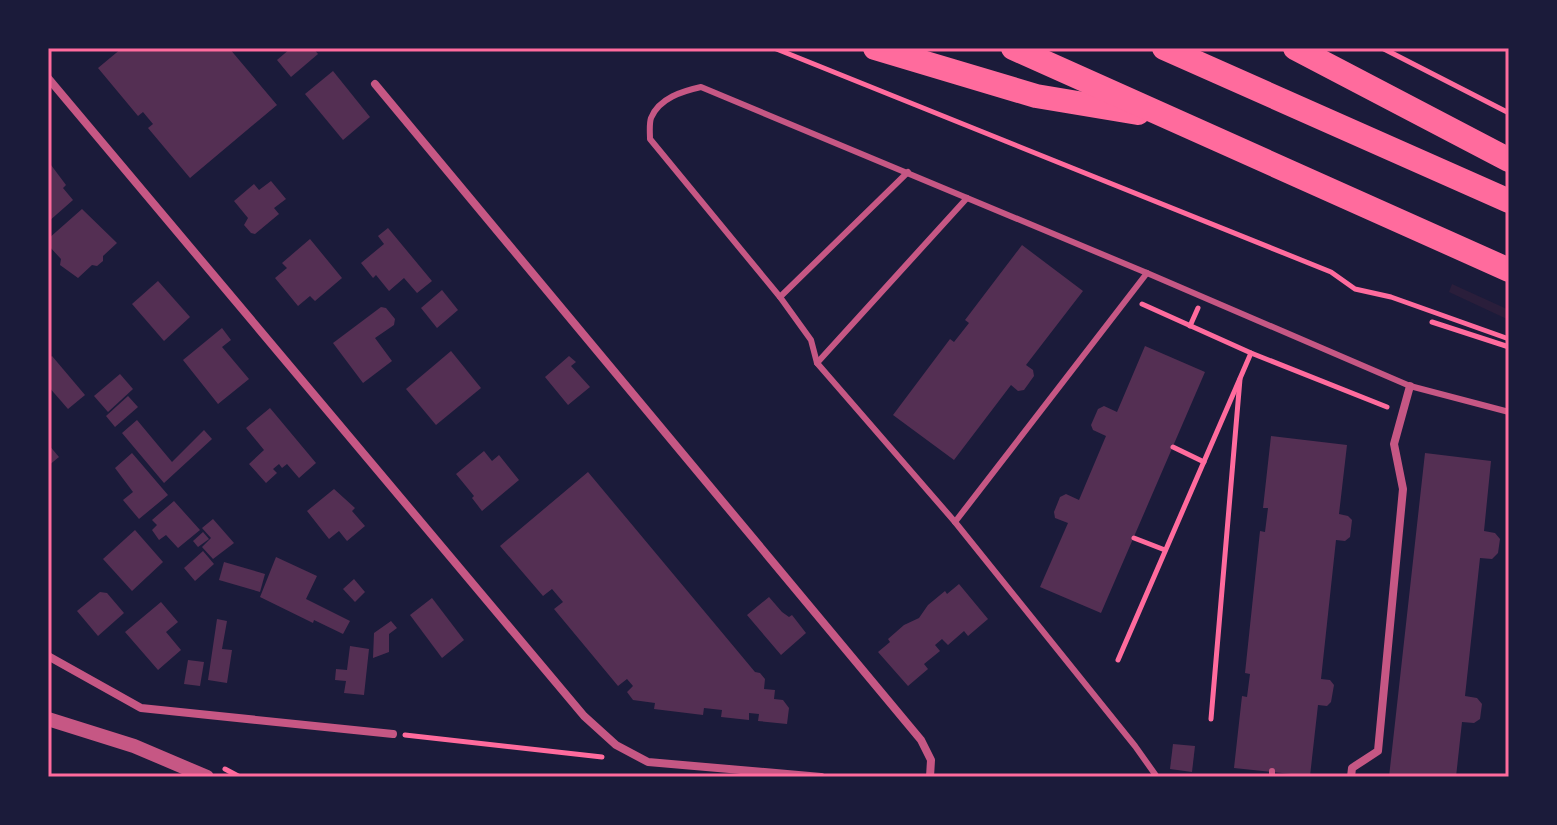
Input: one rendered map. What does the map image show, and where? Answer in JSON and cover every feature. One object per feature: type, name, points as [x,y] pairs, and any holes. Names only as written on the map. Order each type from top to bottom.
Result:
[{"type":"highway","points":[[875,48],[1036,96],[1172,119]]},
{"type":"highway","points":[[1013,48],[1509,270]]},
{"type":"highway","points":[[1164,48],[1509,201]]},
{"type":"highway","points":[[1295,48],[1482,143],[1509,160]]},
{"type":"street","points":[[48,78],[584,716],[616,745],[648,762],[821,777]]},
{"type":"street","points":[[375,84],[921,740],[931,760],[930,777]]},
{"type":"street","points":[[1351,777],[1352,768],[1378,751],[1403,489],[1394,444],[1410,386]]},
{"type":"street","points":[[48,656],[141,708],[393,734]]},
{"type":"street","points":[[48,719],[134,746],[207,777]]},
{"type":"lane","points":[[1157,777],[955,522],[817,363],[811,340],[780,297],[650,139],[651,118],[663,103],[680,92],[701,87],[1410,386],[1509,412]]},
{"type":"lane","points":[[780,297],[908,172]]},
{"type":"lane","points":[[817,363],[967,198]]},
{"type":"lane","points":[[955,522],[1147,273]]},
{"type":"path","points":[[774,48],[1331,272],[1355,289],[1391,297],[1509,339]]},
{"type":"path","points":[[1382,48],[1509,113]]},
{"type":"path","points":[[1128,297],[1251,353],[1403,414]]},
{"type":"path","points":[[1432,322],[1509,347]]},
{"type":"path","points":[[1118,660],[1251,353]]},
{"type":"path","points":[[1211,719],[1240,379]]},
{"type":"path","points":[[1173,447],[1204,462]]},
{"type":"path","points":[[1134,538],[1165,550]]},
{"type":"path","points":[[393,734],[603,757]]},
{"type":"shaded area","points":[[1452,284],[1509,310],[1509,320],[1449,292]]},
{"type":"building","points":[[122,48],[229,48],[277,105],[190,178],[148,128],[153,124],[143,112],[138,116],[98,68]]},
{"type":"building","points":[[291,48],[313,48],[318,54],[291,77],[277,60]]},
{"type":"building","points":[[333,71],[370,117],[343,140],[305,94]]},
{"type":"building","points":[[48,161],[73,200],[48,222]]},
{"type":"building","points":[[271,181],[286,199],[274,208],[279,214],[255,234],[251,233],[244,225],[248,218],[234,201],[254,184],[259,190]]},
{"type":"building","points":[[82,209],[117,243],[103,256],[103,261],[97,266],[92,265],[78,278],[60,265],[61,259],[48,245],[48,239]]},
{"type":"building","points":[[388,228],[432,281],[417,293],[404,278],[389,291],[361,263],[384,244],[378,236]]},
{"type":"building","points":[[310,239],[342,278],[315,301],[310,296],[298,306],[275,278],[287,268],[282,263]]},
{"type":"building","points":[[1022,245],[1083,291],[1026,365],[1033,370],[1034,376],[1024,390],[1018,391],[1011,385],[954,460],[893,415],[950,339],[954,342],[969,323],[965,320]]},
{"type":"building","points":[[158,281],[190,317],[164,341],[132,304]]},
{"type":"building","points":[[442,290],[458,310],[437,328],[421,308]]},
{"type":"building","points":[[381,307],[386,308],[395,319],[394,325],[375,338],[392,361],[363,383],[333,343]]},
{"type":"building","points":[[222,328],[231,340],[222,347],[249,379],[218,404],[183,360]]},
{"type":"building","points":[[1145,346],[1205,372],[1101,613],[1040,587],[1068,523],[1055,518],[1060,497],[1066,494],[1079,500],[1106,436],[1093,430],[1091,425],[1098,409],[1104,406],[1117,412]]},
{"type":"building","points":[[451,351],[481,388],[436,425],[406,389]]},
{"type":"building","points":[[52,356],[85,395],[68,409],[48,386],[48,359]]},
{"type":"building","points":[[569,356],[576,362],[571,366],[590,387],[568,405],[545,377]]},
{"type":"building","points":[[120,374],[133,389],[108,412],[94,396]]},
{"type":"building","points":[[128,396],[138,407],[115,427],[106,416]]},
{"type":"building","points":[[270,408],[316,463],[299,478],[287,464],[282,468],[279,464],[273,469],[277,473],[266,483],[249,464],[264,450],[246,428]]},
{"type":"building","points":[[137,420],[172,462],[204,430],[212,439],[164,483],[122,433]]},
{"type":"building","points":[[1271,436],[1347,445],[1339,514],[1352,520],[1350,537],[1345,541],[1336,540],[1321,679],[1330,680],[1334,685],[1331,702],[1327,706],[1318,705],[1310,776],[1234,768],[1242,696],[1247,697],[1250,674],[1245,673],[1260,531],[1265,532],[1268,508],[1263,508]]},
{"type":"building","points":[[48,444],[59,457],[48,466]]},
{"type":"building","points":[[484,451],[492,461],[499,455],[519,480],[482,511],[456,474]]},
{"type":"building","points":[[132,453],[168,495],[139,519],[123,500],[133,492],[115,468]]},
{"type":"building","points":[[1425,453],[1491,461],[1484,531],[1495,533],[1500,539],[1498,553],[1492,559],[1480,558],[1465,696],[1477,698],[1482,704],[1480,719],[1474,723],[1462,722],[1456,777],[1389,777]]},
{"type":"building","points":[[588,472],[755,672],[765,679],[764,689],[775,690],[774,699],[783,700],[789,708],[787,724],[758,721],[759,714],[749,713],[749,720],[721,717],[722,710],[704,708],[703,715],[654,709],[655,703],[633,700],[627,692],[633,686],[627,679],[618,686],[554,609],[563,602],[552,589],[543,596],[500,546]]},
{"type":"building","points":[[334,489],[355,508],[352,511],[365,526],[347,541],[339,531],[329,539],[307,511]]},
{"type":"building","points":[[174,501],[200,530],[178,548],[166,535],[159,540],[152,530],[157,525],[152,520]]},
{"type":"building","points":[[213,519],[234,543],[213,559],[202,547],[211,538],[202,528]]},
{"type":"building","points":[[135,530],[163,562],[132,591],[103,559]]},
{"type":"building","points":[[203,532],[209,539],[198,547],[193,541]]},
{"type":"building","points":[[203,551],[214,564],[195,581],[184,568]]},
{"type":"building","points":[[276,557],[317,576],[306,599],[350,621],[343,634],[260,597]]},
{"type":"building","points":[[224,562],[265,574],[260,592],[219,580]]},
{"type":"building","points":[[354,579],[365,592],[355,602],[343,589]]},
{"type":"building","points":[[959,584],[988,619],[968,636],[964,631],[948,645],[942,639],[935,645],[940,651],[924,664],[928,669],[908,686],[878,652],[904,625],[919,618],[928,605]]},
{"type":"building","points":[[100,592],[107,593],[124,613],[98,636],[77,611]]},
{"type":"building","points":[[769,597],[782,612],[789,617],[792,615],[806,633],[781,655],[747,615]]},
{"type":"building","points":[[432,598],[464,640],[442,658],[410,615]]},
{"type":"building","points":[[161,602],[178,622],[166,632],[181,650],[158,670],[125,632]]},
{"type":"building","points":[[217,619],[227,621],[222,649],[232,650],[227,683],[208,680]]},
{"type":"building","points":[[391,621],[397,628],[389,634],[389,652],[373,658],[374,633]]},
{"type":"building","points":[[350,646],[369,649],[364,695],[344,693],[346,681],[335,680],[336,669],[347,670]]},
{"type":"building","points":[[188,660],[204,662],[200,686],[184,684]]},
{"type":"building","points":[[1173,744],[1195,746],[1192,772],[1170,769]]}]
